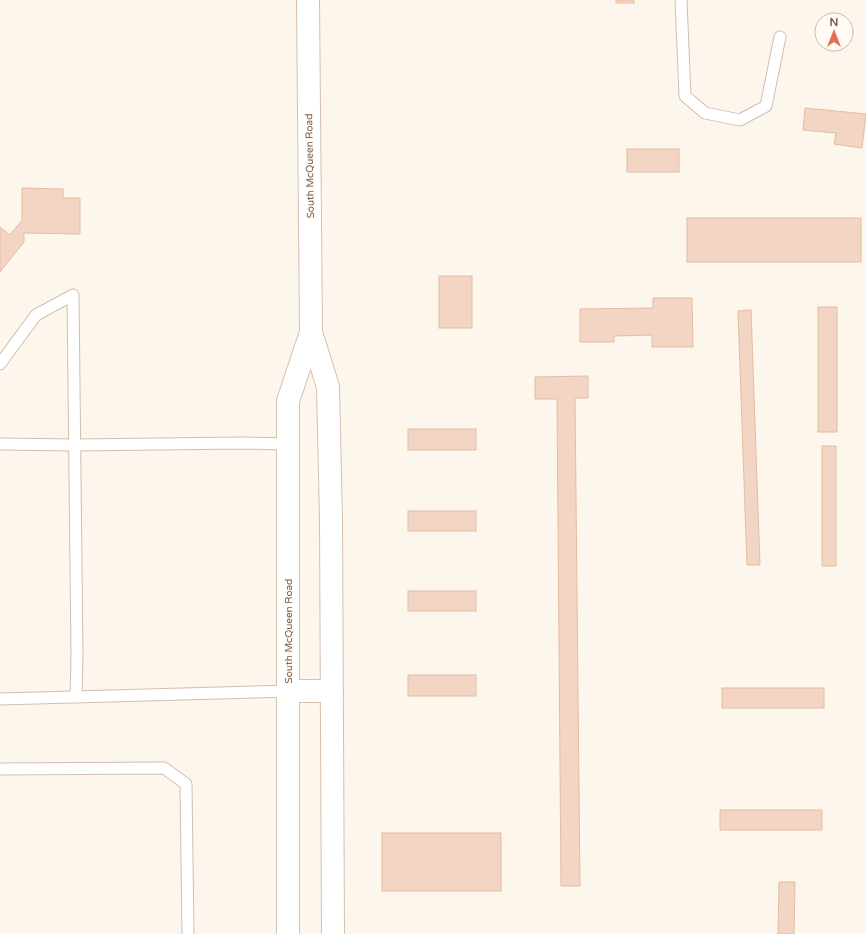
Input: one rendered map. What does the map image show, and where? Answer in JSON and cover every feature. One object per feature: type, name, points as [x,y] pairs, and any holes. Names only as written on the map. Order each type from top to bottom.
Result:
[{"type":"main road","name":"South McQueen Road","points":[[308,0],[311,332],[328,388],[331,520],[333,934]]},
{"type":"main road","name":"South McQueen Road","points":[[288,934],[288,401],[311,332]]},
{"type":"main road","points":[[288,692],[332,691]]},
{"type":"lane","points":[[681,0],[685,96],[705,112],[740,120],[766,106],[780,37]]},
{"type":"lane","points":[[0,364],[36,315],[73,295],[76,697]]},
{"type":"lane","points":[[0,444],[75,445],[242,442],[288,444]]},
{"type":"lane","points":[[0,698],[288,692]]},
{"type":"lane","points":[[0,769],[164,768],[186,784],[188,934]]},
{"type":"building","points":[[616,0],[634,0],[634,3],[616,3]]},
{"type":"building","points":[[805,108],[866,114],[862,148],[834,144],[836,133],[803,130]]},
{"type":"building","points":[[627,149],[679,149],[679,172],[627,172]]},
{"type":"building","points":[[22,188],[63,189],[63,198],[80,198],[80,234],[24,233],[24,242],[0,272],[0,227],[10,235],[22,220]]},
{"type":"building","points":[[687,218],[861,218],[861,262],[687,262]]},
{"type":"building","points":[[439,276],[472,276],[472,328],[439,328]]},
{"type":"building","points":[[653,298],[692,298],[693,347],[652,347],[652,335],[614,336],[614,342],[580,342],[580,309],[653,308]]},
{"type":"building","points":[[818,307],[837,307],[837,432],[818,432]]},
{"type":"building","points":[[751,310],[760,565],[747,565],[738,311]]},
{"type":"building","points":[[588,376],[588,398],[575,398],[580,886],[561,886],[557,399],[535,399],[535,377]]},
{"type":"building","points":[[408,429],[476,429],[476,450],[408,450]]},
{"type":"building","points":[[822,446],[836,446],[836,566],[822,566]]},
{"type":"building","points":[[408,511],[476,511],[476,531],[408,531]]},
{"type":"building","points":[[408,591],[476,591],[476,611],[408,611]]},
{"type":"building","points":[[408,675],[476,675],[476,696],[408,696]]},
{"type":"building","points":[[722,688],[824,688],[824,708],[722,708]]},
{"type":"building","points":[[720,810],[822,810],[822,830],[720,830]]},
{"type":"building","points":[[382,833],[501,833],[501,891],[382,891]]},
{"type":"building","points":[[779,882],[795,882],[794,934],[778,934]]}]
